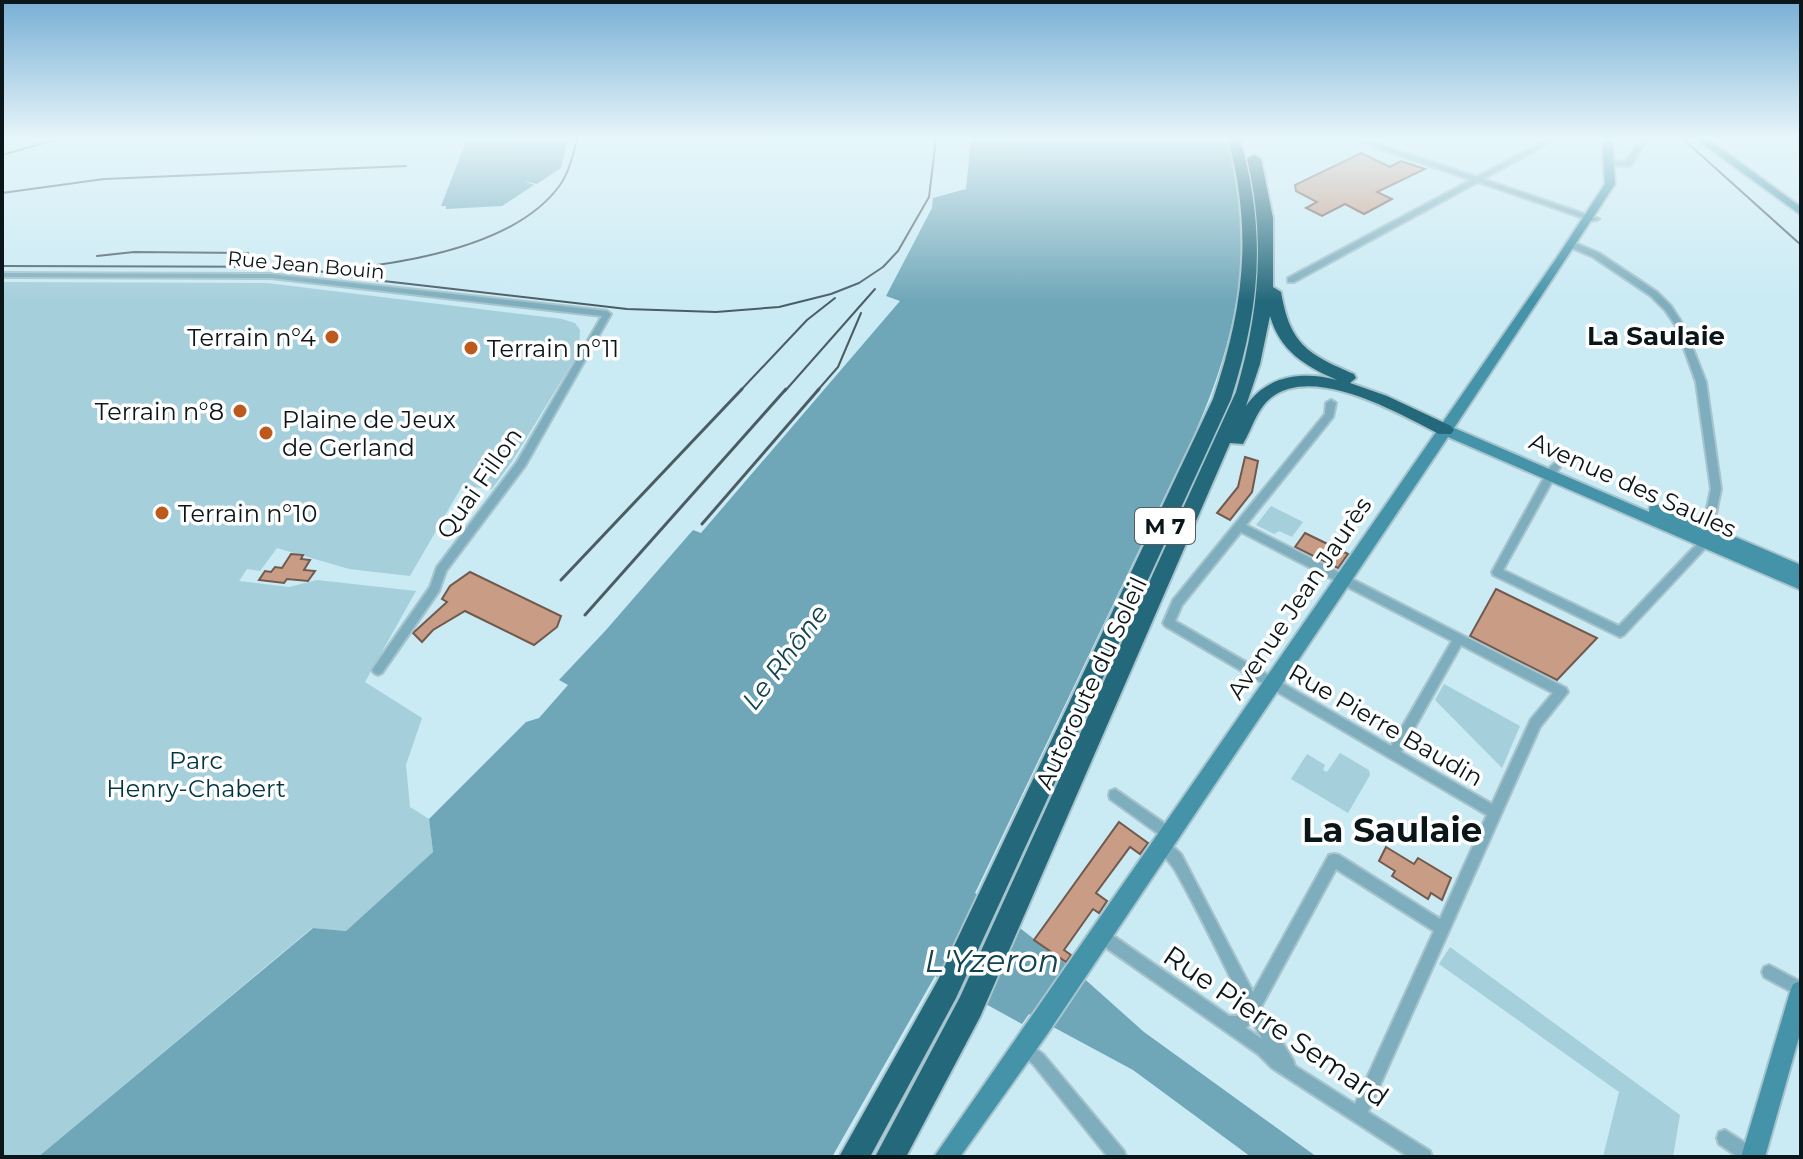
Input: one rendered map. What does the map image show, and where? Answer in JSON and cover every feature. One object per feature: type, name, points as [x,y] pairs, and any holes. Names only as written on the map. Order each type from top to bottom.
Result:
[{"type":"highway","name":"Autoroute du Soleil","points":[[854,1157],[947,989],[1201,448],[1234,365],[1247,313],[1252,251],[1248,193]]},
{"type":"highway","name":"Autoroute du Soleil","points":[[890,1157],[970,1007],[1233,423],[1249,376],[1264,307],[1268,247],[1262,193]]},
{"type":"highway","points":[[1268,247],[1278,322],[1294,348],[1321,366],[1448,426]]},
{"type":"highway","points":[[1195,508],[1262,396],[1284,383],[1312,380],[1342,386],[1448,426]]},
{"type":"main road","name":"Avenue Jean Jaurès","points":[[946,1157],[1038,1028],[1609,193]]},
{"type":"main road","points":[[1775,193],[1801,212]]},
{"type":"main road","name":"Avenue des Saules","points":[[1448,426],[1705,537],[1801,584]]},
{"type":"main road","name":"Avenue des Saules","points":[[1705,537],[1801,572]]},
{"type":"main road","points":[[1753,1157],[1801,991]]},
{"type":"street","points":[[1291,280],[1453,193]]},
{"type":"street","points":[[1517,193],[1592,218]]},
{"type":"street","points":[[1553,471],[1497,572],[1620,632],[1705,537],[1716,489],[1701,382],[1680,326],[1654,294],[1603,259],[1573,245]]},
{"type":"street","name":"Rue Jean Bouin","points":[[2,275],[271,276],[607,314]]},
{"type":"street","name":"Quai Fillon","points":[[378,670],[435,588],[441,570],[521,464],[607,314]]},
{"type":"street","points":[[1331,403],[1330,415],[1241,527],[1562,692],[1535,723],[1358,1115]]},
{"type":"street","name":"Rue Pierre Baudin","points":[[1241,527],[1177,603],[1169,618],[1173,627],[1495,813]]},
{"type":"street","points":[[1393,754],[1459,638]]},
{"type":"street","points":[[1115,795],[1166,840],[1271,1041],[1299,1078]]},
{"type":"street","points":[[1227,1024],[1245,1019],[1334,860],[1443,929]]},
{"type":"street","name":"Rue Pierre Semard","points":[[1100,935],[1299,1078],[1424,1157]]},
{"type":"street","points":[[1769,972],[1801,991]]},
{"type":"street","points":[[1024,1048],[1041,1062],[1118,1157]]},
{"type":"street","points":[[1725,1138],[1753,1157]]},
{"type":"green space","name":"Parc Henry-Chabert","points":[[2,282],[267,283],[562,319],[575,323],[580,330],[579,352],[511,463],[492,489],[462,486],[410,576],[349,569],[277,548],[260,571],[247,569],[239,581],[289,587],[317,580],[416,591],[365,682],[422,718],[406,765],[410,807],[429,819],[433,852],[346,931],[312,928],[38,1157],[2,1157]]},
{"type":"green space","points":[[1271,506],[1303,522],[1292,537],[1279,531],[1274,534],[1256,525]]},
{"type":"green space","points":[[1444,684],[1520,726],[1502,768],[1435,700]]},
{"type":"green space","points":[[1340,753],[1369,770],[1370,775],[1348,813],[1291,779],[1307,754],[1325,765],[1323,770],[1327,772]]},
{"type":"green space","points":[[1450,947],[1680,1115],[1673,1157],[1603,1157],[1619,1092],[1439,964]]},
{"type":"water","points":[[446,193],[522,193],[502,206],[446,209],[446,206],[441,206]]},
{"type":"water","points":[[951,193],[1238,193],[1241,252],[1238,290],[1231,327],[1209,399],[975,893],[1079,974],[1144,1032],[1317,1157],[1251,1157],[1133,1070],[1029,1014],[1022,1024],[935,976],[832,1157],[38,1157],[313,928],[346,931],[433,852],[429,819],[526,722],[539,718],[568,685],[559,680],[693,530],[701,533],[900,301],[886,296],[932,208],[933,198]]},
{"type":"building","points":[[1300,193],[1379,193],[1392,199],[1364,214],[1345,204],[1322,216],[1306,208],[1317,202]]},
{"type":"building","points":[[1245,457],[1258,461],[1252,492],[1230,520],[1217,513],[1238,487]]},
{"type":"building","points":[[1305,533],[1348,554],[1338,568],[1295,547]]},
{"type":"building","points":[[291,554],[303,555],[301,559],[310,560],[304,570],[315,571],[308,581],[287,579],[284,583],[259,580],[265,571],[282,568]]},
{"type":"building","points":[[470,572],[561,616],[557,627],[534,645],[465,611],[433,630],[422,642],[413,633],[447,602],[442,599],[450,586]]},
{"type":"building","points":[[1496,589],[1597,638],[1557,680],[1470,636]]},
{"type":"building","points":[[1119,822],[1148,843],[1140,854],[1130,847],[1096,893],[1107,901],[1099,913],[1093,909],[1064,950],[1071,955],[1066,962],[1034,940]]},
{"type":"building","points":[[1386,847],[1414,864],[1418,858],[1451,878],[1442,900],[1431,893],[1428,899],[1392,876],[1395,871],[1379,861]]},
{"type":"railway","points":[[345,269],[431,255],[491,236],[518,222],[552,193]]},
{"type":"railway","points":[[2,266],[294,267],[366,279],[627,309],[716,312],[779,307],[831,294],[859,283],[883,267],[898,251],[929,193]]},
{"type":"railway","points":[[1743,193],[1801,245]]},
{"type":"railway","points":[[97,256],[134,252],[248,253]]},
{"type":"railway","points":[[785,391],[875,289]]},
{"type":"railway","points":[[740,391],[807,320],[835,298]]},
{"type":"railway","points":[[817,391],[838,367],[861,313]]},
{"type":"railway","points":[[561,580],[742,389]]},
{"type":"railway","points":[[585,615],[786,389]]},
{"type":"railway","points":[[702,524],[819,389]]},
{"type":"place","name":"Terrain n°4","points":[[332,337]]},
{"type":"place","name":"Terrain n°11","points":[[471,348]]},
{"type":"place","name":"Terrain n°8","points":[[240,411]]},
{"type":"place","name":"Plaine de Jeux de Gerland","points":[[266,433]]},
{"type":"place","name":"Terrain n°10","points":[[162,513]]},
{"type":"district","name":"La Saulaie","points":[[1656,336]]},
{"type":"district","name":"La Saulaie","points":[[1392,830]]},
{"type":"water label","name":"Le Rhône","points":[[785,657]]},
{"type":"water label","name":"L'Yzeron","points":[[992,960]]}]
